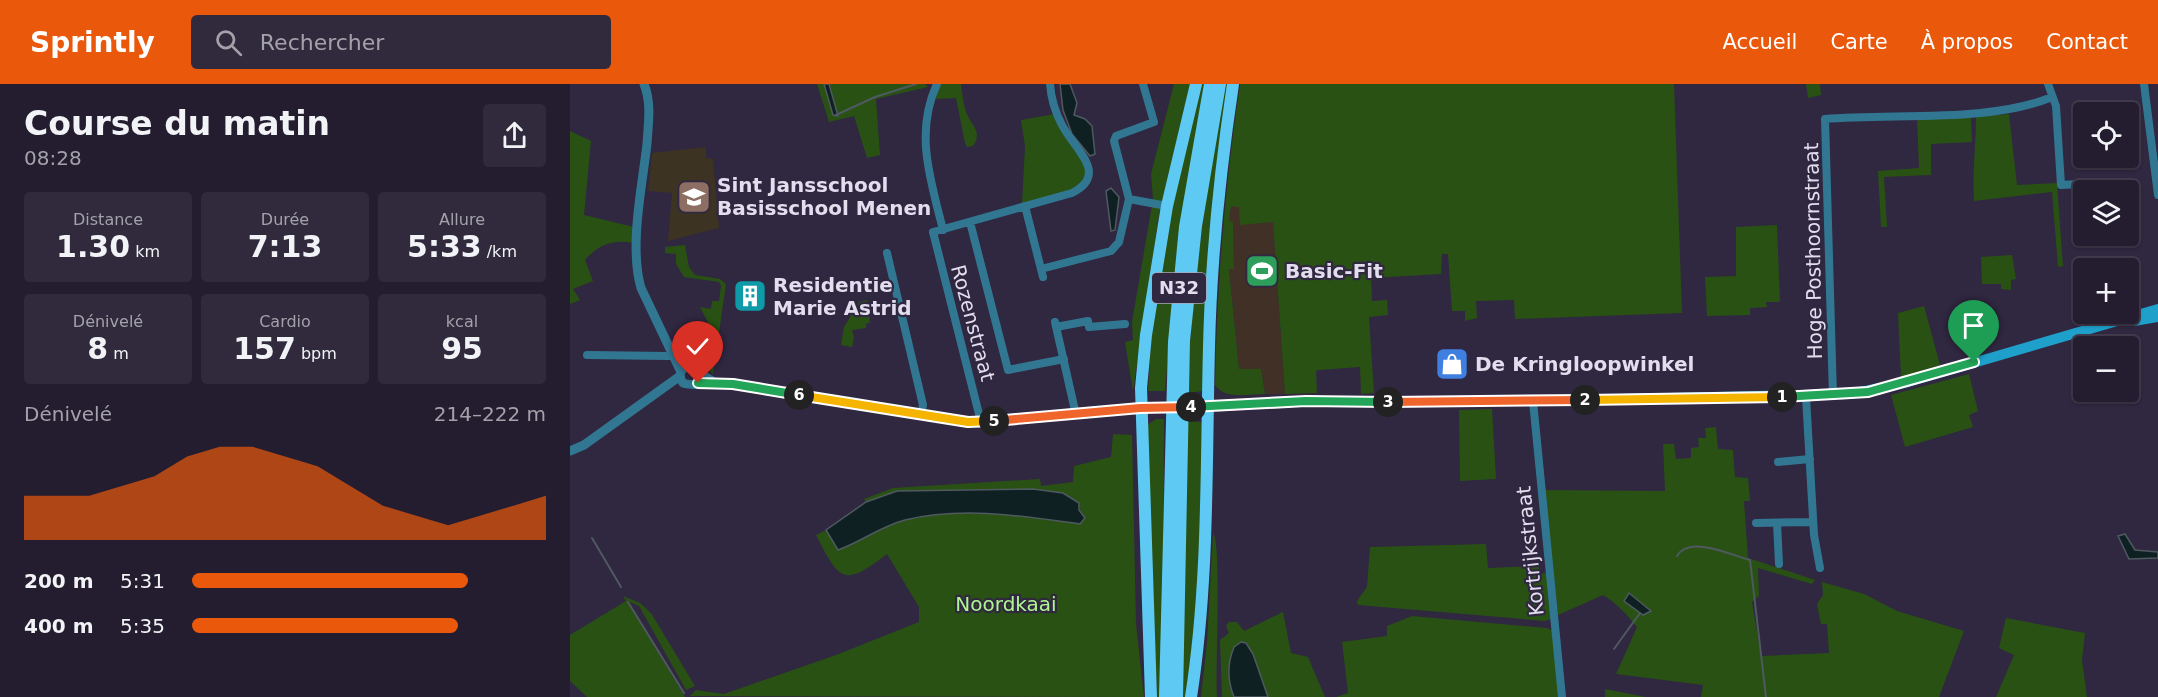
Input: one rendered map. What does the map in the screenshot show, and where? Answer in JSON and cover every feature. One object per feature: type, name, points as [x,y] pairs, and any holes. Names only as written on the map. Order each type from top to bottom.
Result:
[{"type":"highway","points":[[1151,697],[1140,408],[1146,335],[1167,206],[1196,84]]},
{"type":"highway","name":"N32","points":[[1165,697],[1174,342],[1185,227],[1210,84]]},
{"type":"highway","name":"N32","points":[[1177,697],[1184,341],[1196,226],[1220,84]]},
{"type":"highway","points":[[1191,697],[1200,606],[1209,406],[1209,346],[1216,222],[1233,84]]},
{"type":"main road","points":[[2139,315],[2158,309]]},
{"type":"main road","points":[[2139,320],[2158,317]]},
{"type":"main road","points":[[1140,408],[1306,401],[1533,401],[1833,396],[1892,386],[2110,324]]},
{"type":"street","points":[[644,84],[649,114],[635,257],[641,288],[690,386],[700,379],[921,415],[981,422],[1140,408]]},
{"type":"street","points":[[937,84],[928,106],[924,141],[927,164],[943,230],[1083,188],[1089,177],[1088,164],[1061,124],[1052,101],[1050,84]]},
{"type":"street","points":[[1025,206],[1042,273],[1115,249],[1129,199],[1114,141],[1116,136],[1154,122],[1143,84]]},
{"type":"street","points":[[2048,84],[2056,105],[2061,185],[2073,184]]},
{"type":"street","points":[[2144,84],[2154,112],[2158,195]]},
{"type":"street","name":"Hoge Posthoornstraat","points":[[1833,396],[1825,119],[1996,112],[2032,105],[2052,97]]},
{"type":"street","points":[[1129,199],[1167,206]]},
{"type":"street","points":[[970,222],[1008,370],[1064,359]]},
{"type":"street","name":"Rozenstraat","points":[[943,230],[933,232],[981,422]]},
{"type":"street","points":[[887,253],[923,405],[921,415]]},
{"type":"street","points":[[1076,415],[1056,324],[1088,321],[1089,327],[1125,324]]},
{"type":"street","points":[[587,355],[674,355]]},
{"type":"street","points":[[570,451],[584,446],[683,374],[697,368],[700,379]]},
{"type":"street","points":[[1806,397],[1812,522],[1820,568]]},
{"type":"street","name":"Kortrijkstraat","points":[[1533,401],[1562,697]]},
{"type":"street","points":[[1778,462],[1810,459]]},
{"type":"street","points":[[1756,523],[1812,522]]},
{"type":"street","points":[[1777,523],[1779,564]]},
{"type":"shaded area","points":[[824,84],[829,84],[838,116],[833,115]]},
{"type":"shaded area","points":[[1060,84],[1070,84],[1077,103],[1074,115],[1085,119],[1092,126],[1095,154],[1090,156],[1072,134],[1063,110]]},
{"type":"shaded area","name":"Sint Jansschool Basisschool Menen","points":[[706,147],[706,158],[713,159],[719,228],[668,241],[672,193],[648,191],[652,153]]},
{"type":"shaded area","points":[[1111,188],[1119,197],[1115,230],[1111,231],[1106,191]]},
{"type":"shaded area","points":[[1231,206],[1239,206],[1273,222],[1285,394],[1265,394],[1261,369],[1239,369],[1229,269],[1234,269],[1233,223],[1229,222]]},
{"type":"shaded area","points":[[1033,489],[1063,493],[1079,503],[1079,510],[1085,518],[1080,524],[992,514],[927,516],[896,523],[838,550],[826,530],[866,502],[897,491]]},
{"type":"shaded area","points":[[2125,534],[2135,550],[2158,552],[2158,558],[2129,559],[2118,536]]},
{"type":"shaded area","points":[[1629,593],[1651,611],[1643,615],[1624,601]]},
{"type":"shaded area","points":[[1241,642],[1246,643],[1253,654],[1268,697],[1234,697],[1229,678],[1229,666],[1234,647]]},
{"type":"green space","points":[[817,84],[824,84],[833,115],[838,116],[829,84],[925,84],[928,87],[876,99],[880,155],[867,158],[854,116],[829,122]]},
{"type":"green space","points":[[941,84],[961,84],[965,109],[977,136],[973,146],[967,147],[965,143],[956,98],[935,99]]},
{"type":"green space","points":[[1174,84],[1190,84],[1159,215],[1133,391],[1125,342],[1133,340],[1132,322],[1153,199],[1151,174]]},
{"type":"green space","points":[[1199,84],[1204,84],[1177,250],[1165,391],[1148,391],[1152,324],[1167,221]]},
{"type":"green space","points":[[1226,84],[1230,84],[1203,391],[1188,393],[1196,276],[1212,161]]},
{"type":"green space","points":[[1240,84],[1674,84],[1682,313],[1515,319],[1514,300],[1476,301],[1477,318],[1465,321],[1465,311],[1452,311],[1448,254],[1442,254],[1441,274],[1371,278],[1372,301],[1387,300],[1388,315],[1369,317],[1374,393],[1361,394],[1360,367],[1316,371],[1317,393],[1285,394],[1273,222],[1240,225],[1239,207],[1231,206],[1229,221],[1233,222],[1234,269],[1229,269],[1239,369],[1261,369],[1265,394],[1238,395],[1219,390],[1215,385],[1223,234]]},
{"type":"green space","points":[[1806,84],[1820,84],[1821,95],[1808,98]]},
{"type":"green space","points":[[1055,114],[1085,165],[1086,177],[1077,189],[1022,204],[1025,146],[1021,120]]},
{"type":"green space","points":[[2009,114],[2017,185],[2057,183],[2063,266],[2058,267],[2052,192],[1974,201],[1976,117]]},
{"type":"green space","points":[[1971,117],[1972,142],[1931,144],[1931,175],[1884,177],[1887,227],[1881,227],[1878,171],[1919,168],[1917,119]]},
{"type":"green space","points":[[570,131],[591,141],[584,215],[634,227],[633,243],[606,244],[595,250],[585,260],[593,281],[573,289],[580,300],[570,304]]},
{"type":"green space","points":[[1777,225],[1780,302],[1766,302],[1767,307],[1750,308],[1750,315],[1707,316],[1705,277],[1736,276],[1736,227]]},
{"type":"green space","points":[[685,245],[689,267],[695,275],[720,279],[726,284],[713,374],[699,359],[684,358],[676,347],[711,328],[700,307],[711,309],[712,301],[719,301],[721,286],[719,282],[684,277],[676,264],[676,254],[665,253],[665,247]]},
{"type":"green space","points":[[2012,255],[2016,279],[2011,280],[2011,290],[2001,289],[2001,284],[1982,284],[1981,257]]},
{"type":"green space","points":[[867,300],[870,322],[866,324],[866,328],[852,330],[854,337],[852,347],[841,345],[844,327],[859,302]]},
{"type":"green space","points":[[1924,306],[1940,365],[1901,377],[1898,313]]},
{"type":"green space","points":[[1969,374],[1978,411],[1969,415],[1973,427],[1905,447],[1891,395]]},
{"type":"green space","points":[[1492,409],[1496,479],[1460,481],[1459,410]]},
{"type":"green space","points":[[1156,419],[1164,419],[1163,697],[1157,697],[1146,426]]},
{"type":"green space","points":[[1187,420],[1205,423],[1197,593],[1187,697],[1182,697]]},
{"type":"green space","points":[[1716,427],[1718,449],[1733,450],[1735,477],[1748,478],[1750,501],[1744,501],[1748,558],[1815,580],[1812,584],[1758,568],[1759,596],[1752,602],[1761,656],[1829,653],[1827,624],[1821,624],[1817,604],[1823,595],[1822,582],[1864,594],[1897,611],[1964,631],[1939,697],[1701,697],[1703,685],[1616,674],[1637,627],[1603,595],[1558,615],[1544,490],[1665,491],[1663,444],[1674,444],[1676,459],[1691,458],[1691,448],[1699,447],[1698,438],[1706,438],[1705,428]]},
{"type":"green space","name":"Noordkaai","points":[[1113,434],[1132,435],[1136,624],[1144,697],[690,696],[696,690],[724,694],[836,655],[919,622],[919,607],[887,554],[861,572],[852,575],[844,574],[831,562],[816,535],[826,530],[838,550],[896,523],[926,516],[992,513],[1080,524],[1081,514],[1079,503],[1063,493],[1032,489],[897,491],[866,502],[864,499],[893,488],[1040,479],[1041,486],[1073,482],[1074,466],[1111,457]]},
{"type":"green space","points":[[1213,533],[1216,542],[1218,583],[1217,697],[1201,697],[1207,642]]},
{"type":"green space","points":[[1486,544],[1488,568],[1539,566],[1539,574],[1547,573],[1551,619],[1545,621],[1358,605],[1357,601],[1367,587],[1370,547]]},
{"type":"green space","points":[[623,596],[640,603],[651,613],[695,686],[686,690],[639,606],[627,601],[685,697],[587,697],[570,681],[570,635],[626,601]]},
{"type":"green space","points":[[1283,612],[1291,653],[1308,657],[1325,697],[1268,697],[1253,654],[1229,686],[1234,697],[1222,697],[1220,640],[1229,633],[1226,626],[1229,622],[1237,622],[1244,631]]},
{"type":"green space","points":[[1412,616],[1547,628],[1553,631],[1559,697],[1336,697],[1348,693],[1342,642],[1387,636],[1387,626]]},
{"type":"green space","points":[[2006,618],[2085,633],[2082,660],[2087,697],[1996,697],[2014,655],[1999,648]]},
{"type":"green space","points":[[1605,689],[1646,697],[1605,697]]},
{"type":"waterway","points":[[836,115],[875,97],[916,84]]},
{"type":"waterway","points":[[592,538],[621,587]]},
{"type":"waterway","points":[[1677,556],[1683,550],[1701,547],[1750,560],[1766,697]]},
{"type":"waterway","points":[[628,602],[684,693]]},
{"type":"waterway","points":[[1614,649],[1640,613]]},
{"type":"place","name":"Sint Jansschool Basisschool Menen","points":[[694,197]]},
{"type":"place","name":"Basic-Fit","points":[[1262,271]]},
{"type":"place","name":"Residentie Marie Astrid","points":[[750,296]]},
{"type":"place","name":"De Kringloopwinkel","points":[[1452,364]]},
{"type":"route","points":[[698,383],[733,384],[968,422],[988,422],[1140,408],[1306,401],[1533,401],[1833,396],[1868,392],[1974,362]]}]
